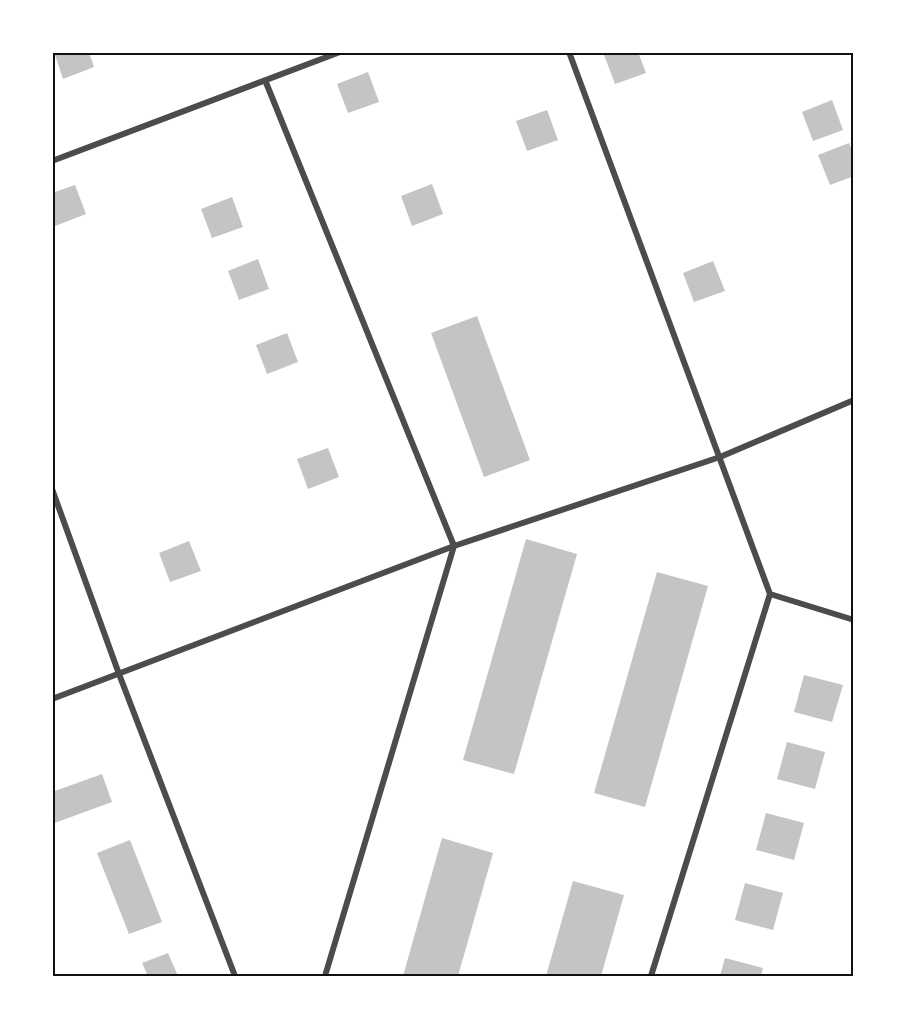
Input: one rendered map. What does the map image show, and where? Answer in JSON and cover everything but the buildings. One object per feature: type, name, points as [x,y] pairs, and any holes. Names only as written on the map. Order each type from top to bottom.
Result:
[{"type":"street","points":[[52,161],[340,52]]},
{"type":"street","points":[[569,52],[770,594],[651,976]]},
{"type":"street","points":[[266,80],[454,546],[325,976]]},
{"type":"street","points":[[52,699],[454,546],[720,457],[854,400]]},
{"type":"street","points":[[52,489],[119,674],[235,976]]},
{"type":"street","points":[[770,594],[854,620]]}]
